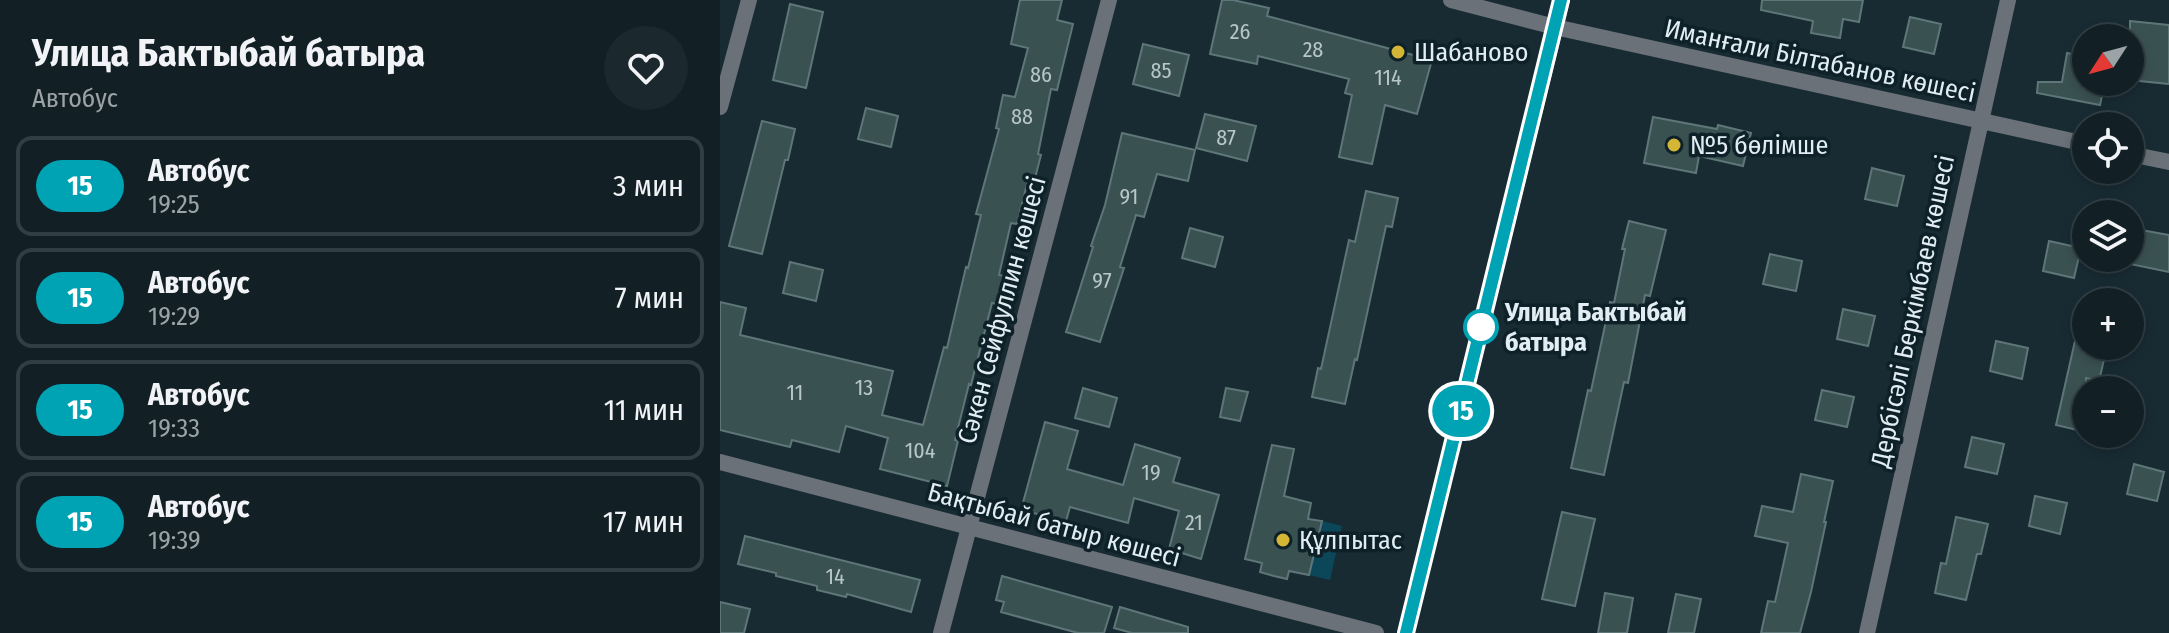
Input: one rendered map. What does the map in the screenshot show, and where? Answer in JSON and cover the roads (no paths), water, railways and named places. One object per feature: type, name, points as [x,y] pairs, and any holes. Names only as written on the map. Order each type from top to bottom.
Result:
[{"type":"main road","points":[[1406,633],[1562,0]]},
{"type":"street","points":[[720,107],[749,0]]},
{"type":"street","name":"Сәкен Сейфуллин көшесі","points":[[941,633],[1109,0]]},
{"type":"street","name":"Иманғали Білтабанов көшесі","points":[[1451,0],[1555,27],[2072,141]]},
{"type":"street","name":"Дербісәлі Беркімбаев көшесі","points":[[1867,633],[2008,0]]},
{"type":"street","points":[[2144,157],[2169,162]]},
{"type":"street","name":"Бақтыбай батыр көшесі","points":[[720,462],[1376,633]]},
{"type":"place","name":"Шабаново","points":[[1398,52]]},
{"type":"place","name":"№5 бөлімше","points":[[1674,145]]},
{"type":"place","name":"Улица Бактыбай батыра","points":[[1481,327]]},
{"type":"place","name":"Құлпытас","points":[[1283,540]]}]
